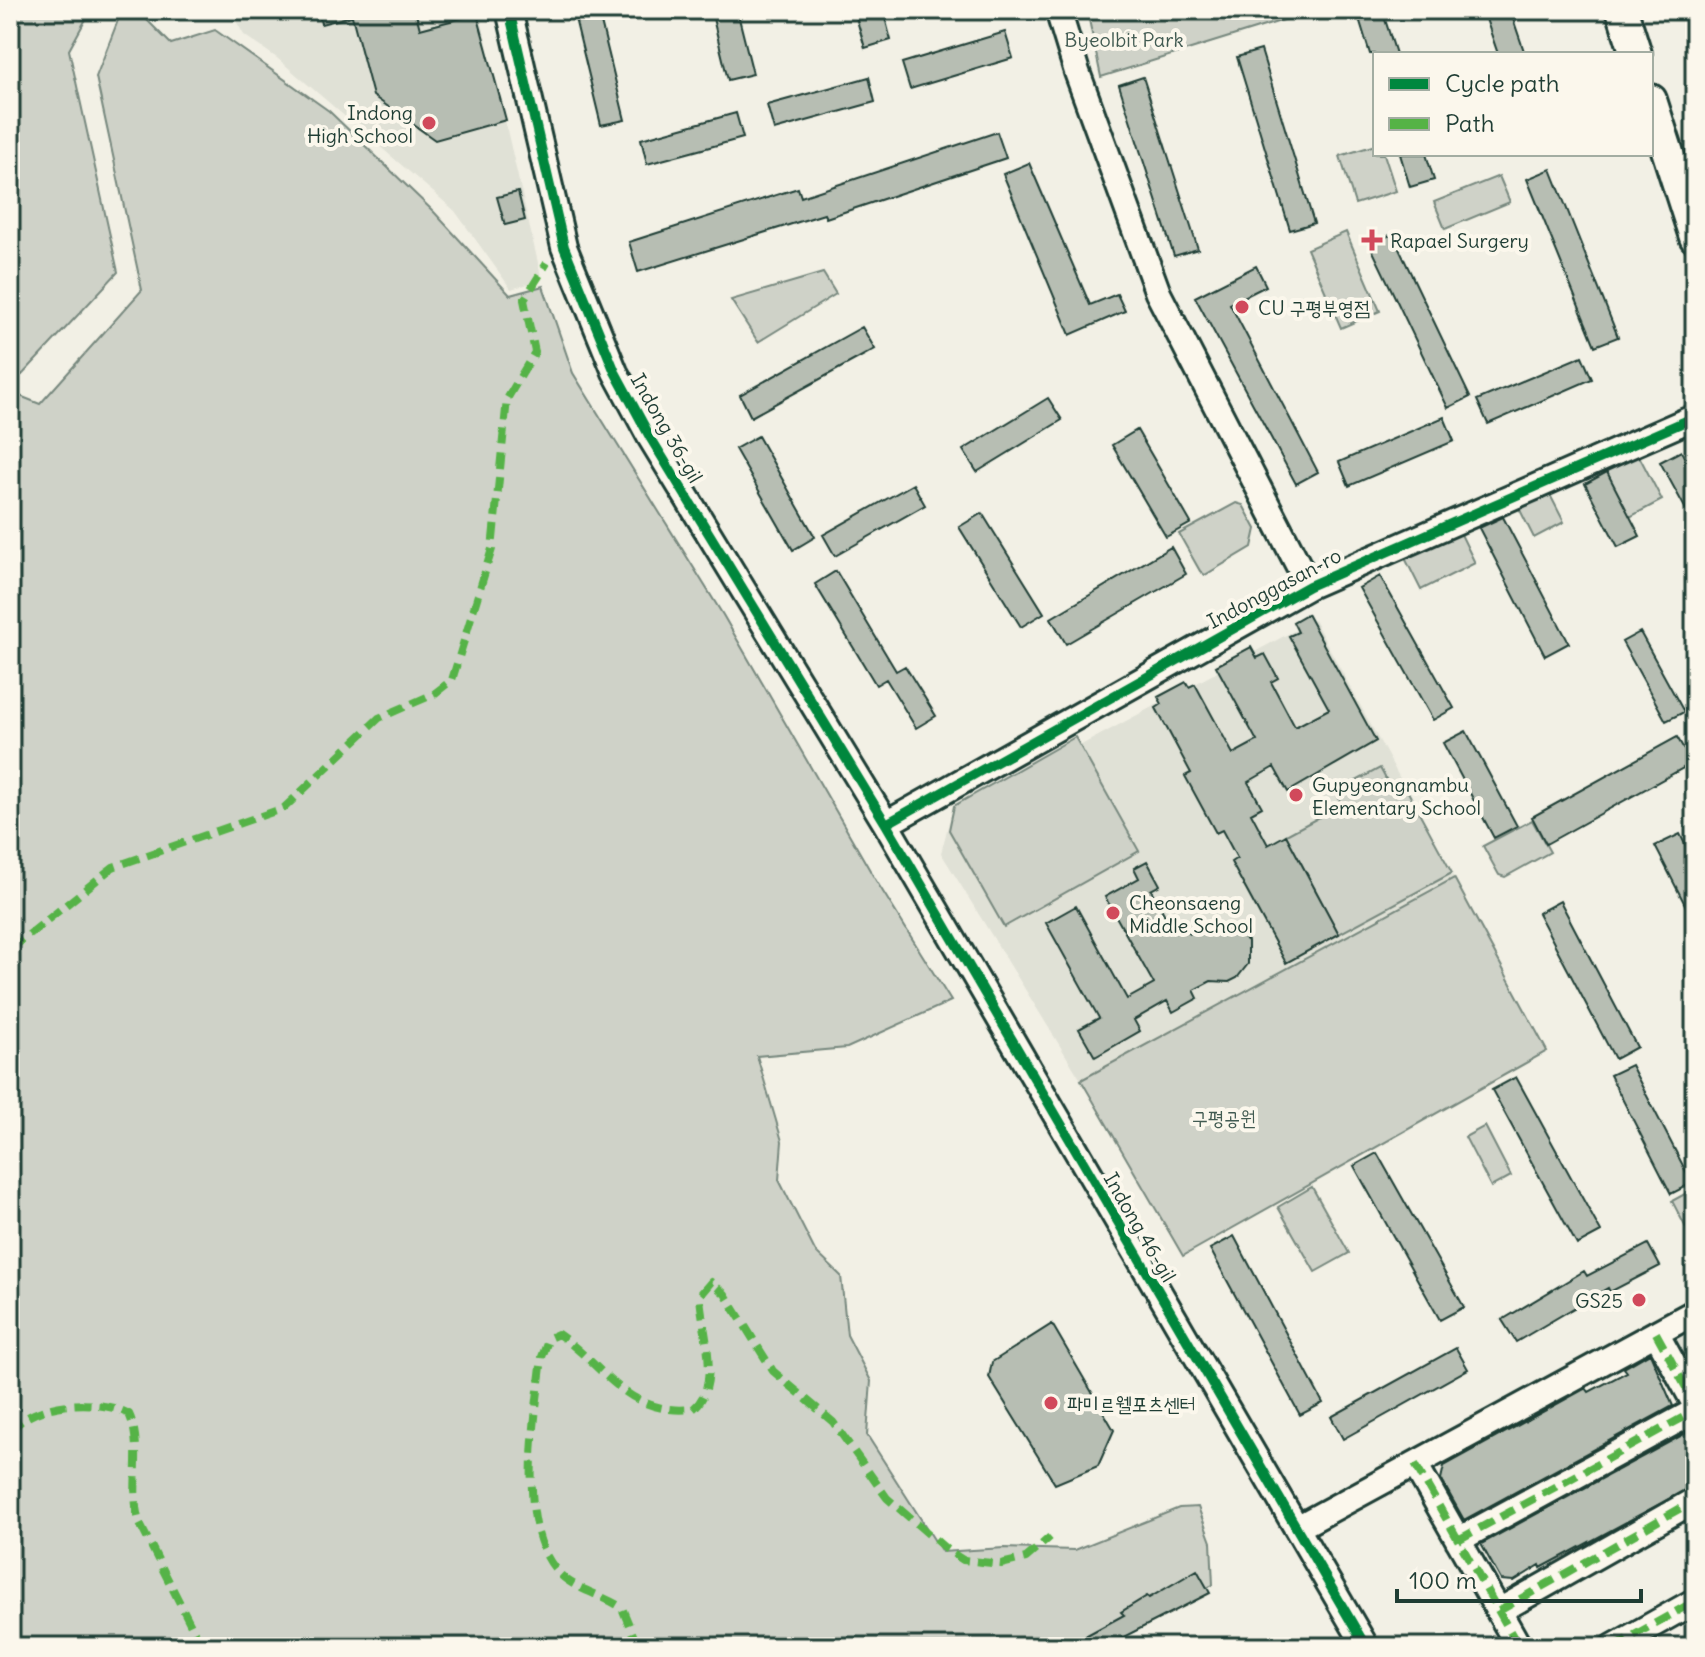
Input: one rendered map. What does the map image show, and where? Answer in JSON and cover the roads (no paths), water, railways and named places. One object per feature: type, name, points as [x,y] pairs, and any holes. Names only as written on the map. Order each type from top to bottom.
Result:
[{"type":"main road","points":[[1622,10],[1635,52]]},
{"type":"main road","points":[[1653,106],[1695,237]]},
{"type":"street","name":"Indong 36-gil","points":[[509,10],[564,247],[615,372],[650,437],[886,824]]},
{"type":"street","points":[[1058,10],[1077,72],[1158,293],[1309,586]]},
{"type":"street","name":"Indonggasan-ro","points":[[886,824],[1309,586],[1695,417]]},
{"type":"street","name":"Indong 46-gil","points":[[886,824],[1366,1647]]},
{"type":"street","points":[[1297,1528],[1695,1312]]},
{"type":"street","points":[[1656,1333],[1695,1404]]},
{"type":"street","points":[[1458,1540],[1695,1411]]},
{"type":"street","points":[[1415,1464],[1519,1647]]},
{"type":"street","points":[[1499,1611],[1695,1500]]},
{"type":"street","points":[[1613,1647],[1695,1601]]},
{"type":"place","name":"Indong High School","points":[[429,123]]},
{"type":"place","name":"Rapael Surgery","points":[[1372,240]]},
{"type":"place","name":"CU 구평부영점","points":[[1242,307]]},
{"type":"place","name":"Gupyeongnambu Elementary School","points":[[1296,795]]},
{"type":"place","name":"Cheonsaeng Middle School","points":[[1113,913]]},
{"type":"place","name":"GS25","points":[[1639,1300]]},
{"type":"place","name":"파미르웰포츠센터","points":[[1051,1403]]},
{"type":"park label","name":"Byeolbit Park","points":[[1124,39]]},
{"type":"park label","name":"구평공원","points":[[1224,1117]]}]
